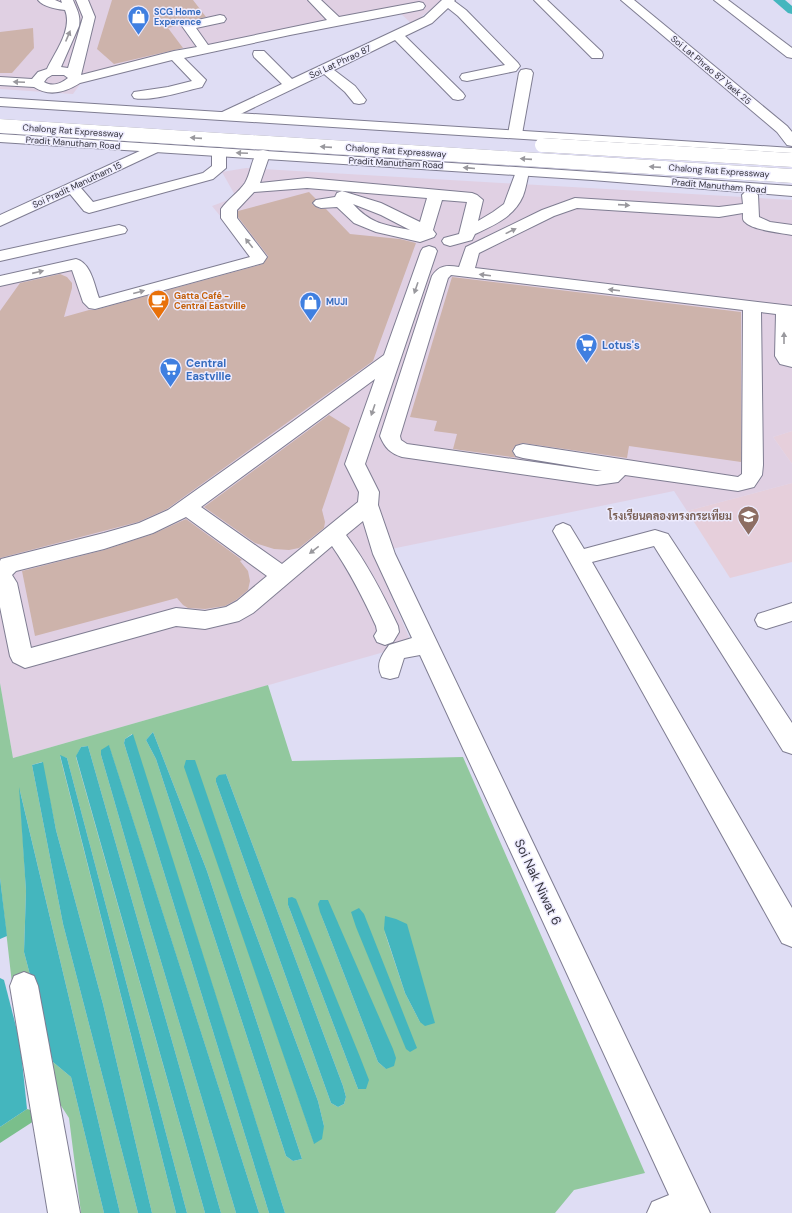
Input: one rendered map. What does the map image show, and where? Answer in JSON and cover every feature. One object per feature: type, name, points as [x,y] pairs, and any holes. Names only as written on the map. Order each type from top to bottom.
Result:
[{"type":"main road","points":[[44,0],[60,6],[69,4],[74,22],[52,71]]},
{"type":"main road","points":[[45,106],[61,88],[70,84],[74,77],[86,34],[89,17],[82,0]]},
{"type":"main road","points":[[314,0],[336,21]]},
{"type":"main road","points":[[540,0],[597,54]]},
{"type":"main road","name":"Soi Lat Phrao 87 Yaek 25","points":[[627,0],[782,129],[792,142]]},
{"type":"main road","points":[[720,0],[792,54]]},
{"type":"main road","points":[[448,1],[462,13],[513,66],[511,68],[468,77]]},
{"type":"main road","name":"Soi Lat Phrao 87","points":[[225,116],[431,19],[448,1]]},
{"type":"main road","points":[[40,85],[38,79],[52,71],[66,71],[74,77],[416,3],[431,19]]},
{"type":"main road","points":[[205,48],[195,35],[223,22],[238,42]]},
{"type":"main road","points":[[397,35],[458,96]]},
{"type":"main road","points":[[259,54],[290,85]]},
{"type":"main road","points":[[138,95],[168,91],[197,84],[199,80],[174,55]]},
{"type":"main road","points":[[324,69],[350,89],[359,100]]},
{"type":"main road","points":[[515,134],[526,73]]},
{"type":"main road","points":[[0,81],[61,88]]},
{"type":"main road","points":[[28,104],[40,85]]},
{"type":"main road","points":[[0,102],[792,152]]},
{"type":"main road","name":"Chalong Rat Expressway","points":[[0,112],[792,160]]},
{"type":"main road","name":"Chalong Rat Expressway","points":[[0,126],[792,176]]},
{"type":"main road","name":"Pradit Manutham Road","points":[[0,138],[592,176],[792,191]]},
{"type":"main road","points":[[587,139],[604,145],[610,151],[609,158],[605,166],[592,176]]},
{"type":"main road","points":[[637,142],[624,150],[621,154],[621,161],[627,169],[646,180]]},
{"type":"main road","name":"Soi Pradit Manutham 15","points":[[0,221],[155,148]]},
{"type":"main road","points":[[72,187],[89,208],[208,176],[220,168],[219,152]]},
{"type":"main road","points":[[0,281],[76,264],[80,266],[92,302],[95,304],[257,260],[259,257],[229,218],[228,214],[229,209],[250,188],[258,172],[263,154]]},
{"type":"main road","points":[[467,231],[500,215],[510,206],[522,172]]},
{"type":"main road","points":[[250,188],[294,183],[314,183],[474,198],[466,237],[433,241],[385,230],[359,220],[340,202],[320,203]]},
{"type":"main road","points":[[314,183],[332,193],[368,203],[397,216],[433,241],[456,271]]},
{"type":"main road","points":[[750,188],[751,220],[767,226],[792,230]]},
{"type":"main road","points":[[397,216],[403,191]]},
{"type":"main road","name":"Soi Nak Niwat 6","points":[[436,194],[433,241],[355,464],[369,492],[368,505],[384,550],[682,1210]]},
{"type":"main road","points":[[456,271],[472,250],[548,213],[575,203],[617,204],[718,212],[751,207],[761,215],[773,220],[792,222]]},
{"type":"main road","points":[[0,256],[119,230]]},
{"type":"main road","points":[[621,467],[611,477],[596,478],[402,450],[393,444],[390,436],[440,276],[456,271],[789,311]]},
{"type":"main road","points":[[523,451],[738,484],[747,482],[752,475],[753,465],[752,306]]},
{"type":"main road","points":[[789,311],[784,316],[784,356],[786,360],[792,361]]},
{"type":"main road","points":[[0,574],[9,565],[104,541],[146,528],[168,518],[186,507],[299,427],[392,358]]},
{"type":"main road","points":[[390,436],[452,445]]},
{"type":"main road","points":[[0,577],[6,583],[21,656],[25,659],[176,617],[205,620],[231,614],[245,607],[368,505]]},
{"type":"main road","points":[[186,507],[278,579]]},
{"type":"main road","points":[[563,531],[792,934]]},
{"type":"main road","points":[[334,534],[355,563],[369,588],[387,626],[388,632],[385,636]]},
{"type":"main road","points":[[578,558],[655,538],[661,539],[792,744]]},
{"type":"main road","points":[[766,620],[792,612]]},
{"type":"main road","points":[[390,670],[391,660],[397,652],[427,644]]},
{"type":"main road","points":[[24,986],[64,1213]]},
{"type":"shaded area","points":[[0,0],[441,0],[412,24],[400,13],[258,42],[83,80],[73,94],[0,89]]},
{"type":"shaded area","points":[[246,168],[792,200],[792,431],[773,437],[792,464],[792,483],[687,511],[674,491],[396,548],[374,556],[412,644],[13,758],[0,683],[0,278],[75,260],[99,301],[253,256],[212,206],[236,197],[222,172]]},
{"type":"shaded area","points":[[792,431],[792,464],[773,437]]},
{"type":"shaded area","name":"โรงเรียนคลองทรงกระเทียม","points":[[792,483],[792,562],[730,578],[687,511]]},
{"type":"shaded area","points":[[0,683],[13,758],[268,685],[292,761],[463,757],[645,1173],[574,1190],[555,1213],[285,1213],[132,734],[125,739],[124,743],[269,1213],[259,1213],[109,746],[101,755],[236,1213],[221,1213],[88,746],[81,747],[76,757],[205,1213],[187,1213],[67,758],[60,756],[176,1213],[152,1213],[103,1004],[56,830],[42,762],[32,765],[63,924],[138,1213],[120,1213],[20,791],[26,891],[24,952],[53,1062],[71,1077],[104,1213],[81,1213],[69,1118],[38,1070],[15,1010],[0,878]],"holes":[[[153,732],[207,871],[302,1159],[293,1161],[286,1156],[156,759],[146,740]],[[194,760],[242,897],[318,1101],[324,1126],[314,1143],[188,776]],[[226,774],[343,1086],[346,1097],[344,1104],[338,1107],[331,1103],[216,782],[216,778]],[[288,898],[366,1089],[358,1089],[288,905]],[[320,912],[386,1069],[378,1062]],[[384,930],[420,1022],[405,993]]]},
{"type":"shaded area","points":[[153,732],[207,871],[302,1159],[293,1161],[286,1156],[156,759],[146,740]]},
{"type":"shaded area","points":[[133,734],[285,1213],[269,1213],[124,743],[125,739]]},
{"type":"shaded area","points":[[109,745],[259,1213],[236,1213],[101,755],[101,750]]},
{"type":"shaded area","points":[[88,746],[221,1213],[205,1213],[76,756],[81,747]]},
{"type":"shaded area","points":[[60,755],[67,758],[187,1213],[176,1213]]},
{"type":"shaded area","points":[[186,760],[195,760],[242,897],[318,1101],[324,1126],[322,1139],[314,1144],[184,767]]},
{"type":"shaded area","points":[[43,762],[56,830],[103,1004],[152,1213],[138,1213],[63,924],[32,765]]},
{"type":"shaded area","points":[[226,774],[343,1086],[346,1097],[344,1104],[338,1107],[331,1103],[216,782],[216,778],[219,775]]},
{"type":"shaded area","points":[[19,787],[120,1213],[104,1213],[71,1077],[53,1062],[24,952],[26,891]]},
{"type":"shaded area","points":[[0,878],[7,936],[0,939]]},
{"type":"shaded area","points":[[292,897],[296,899],[369,1080],[366,1089],[358,1089],[288,905],[288,898]]},
{"type":"shaded area","points":[[320,900],[328,900],[393,1049],[396,1058],[394,1066],[386,1069],[378,1062],[320,912],[318,904]]},
{"type":"shaded area","points":[[359,908],[364,914],[417,1048],[410,1052],[406,1049],[356,927],[351,912]]},
{"type":"shaded area","points":[[385,916],[407,924],[435,1023],[425,1026],[420,1022],[405,993],[384,929]]},
{"type":"shaded area","points":[[0,978],[4,980],[20,1042],[27,1109],[0,1127]]},
{"type":"shaded area","points":[[27,1109],[34,1111],[34,1121],[0,1143],[0,1127]]},
{"type":"building","name":"SCG Home Experence","points":[[112,0],[193,0],[206,17],[184,22],[181,25],[168,28],[183,48],[114,64],[97,49]]},
{"type":"building","points":[[33,28],[34,48],[12,73],[0,73],[0,32]]},
{"type":"building","name":"Central Eastville","points":[[309,192],[316,199],[312,204],[320,209],[326,209],[350,234],[400,239],[416,243],[373,361],[167,509],[138,522],[0,558],[0,311],[20,283],[60,274],[67,277],[72,283],[72,288],[64,317],[89,310],[95,310],[263,264],[268,256],[238,217],[238,211]]},
{"type":"building","name":"Lotus's","points":[[452,277],[741,312],[741,462],[629,446],[627,458],[523,443],[516,445],[512,450],[515,457],[519,458],[453,449],[457,434],[434,431],[437,421],[410,417]]},
{"type":"building","points":[[329,415],[350,428],[322,510],[325,522],[324,528],[299,548],[289,550],[274,549],[255,543],[204,507]]},
{"type":"building","points":[[186,519],[242,560],[240,561],[248,571],[250,581],[248,590],[236,600],[225,606],[205,609],[188,608],[177,598],[35,636],[22,571],[104,550],[153,534]]},
{"type":"waterway","points":[[778,0],[792,11]]},
{"type":"place","name":"SCG Home Experence","points":[[138,36]]},
{"type":"place","name":"Gatta Café - Central Eastville","points":[[159,320]]},
{"type":"place","name":"MUJI","points":[[311,322]]},
{"type":"place","name":"Lotus's","points":[[587,364]]},
{"type":"place","name":"Central Eastville","points":[[171,388]]},
{"type":"place","name":"โรงเรียนคลองทรงกระเทียม","points":[[748,536]]}]
